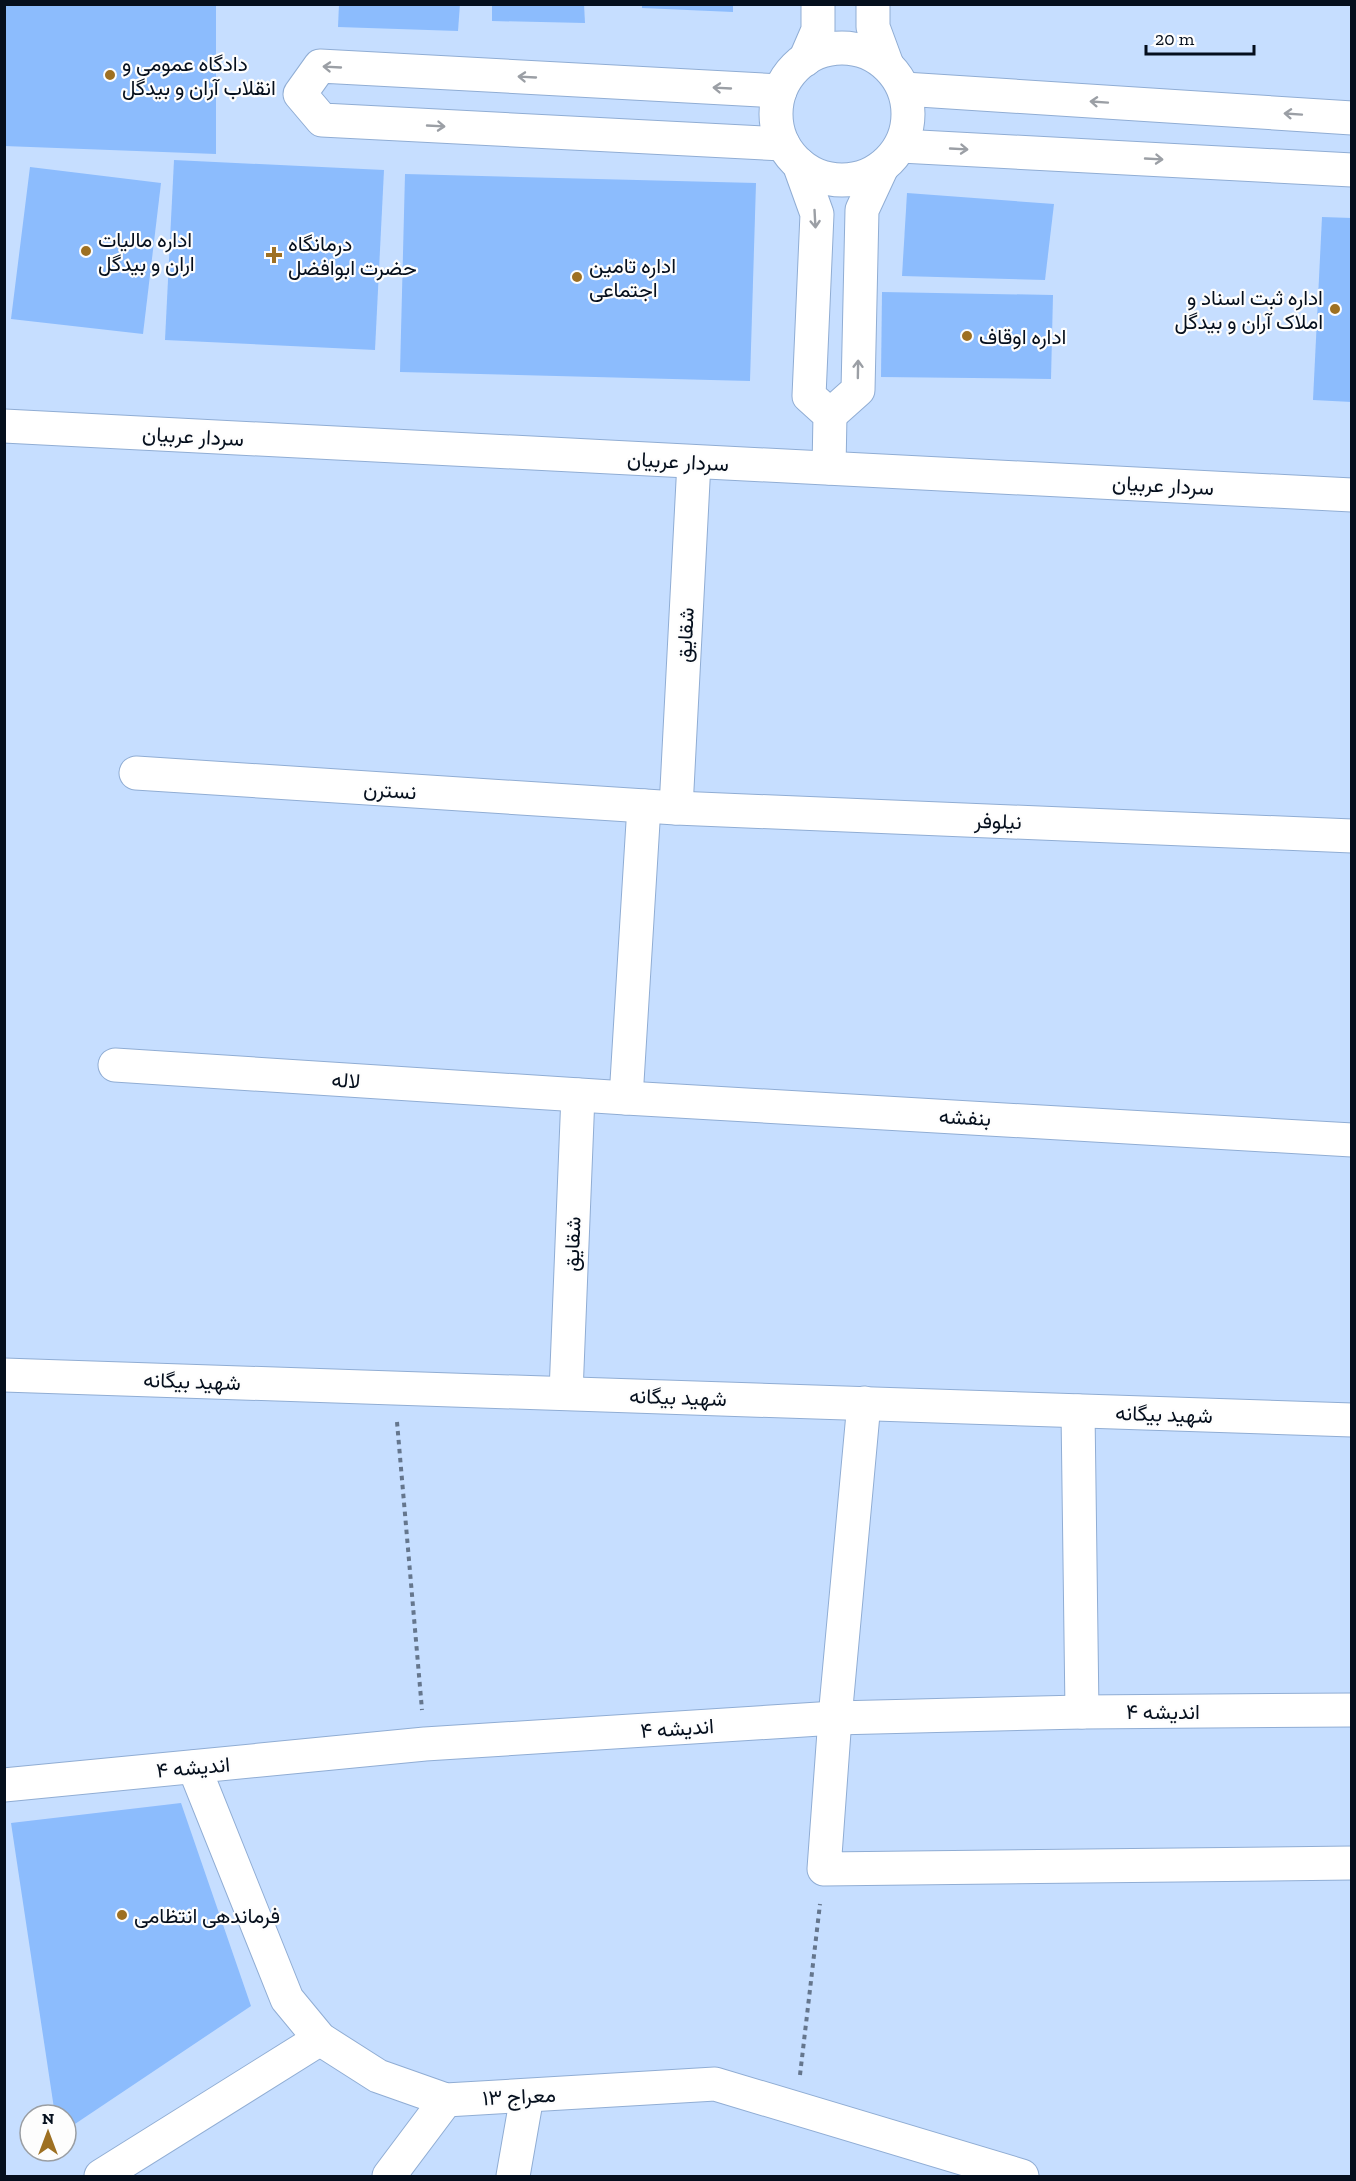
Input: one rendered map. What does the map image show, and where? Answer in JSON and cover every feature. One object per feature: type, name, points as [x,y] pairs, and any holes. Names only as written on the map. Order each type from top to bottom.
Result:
[{"type":"street","points":[[805,60],[818,30],[818,4]]},
{"type":"street","points":[[829,468],[830,415],[858,390],[862,210],[907,127],[908,108],[873,27],[873,4]]},
{"type":"street","points":[[830,415],[809,396],[816,214],[791,154],[778,131],[776,117],[780,91],[790,74],[805,60],[825,50],[846,48],[868,53],[895,77],[1352,118]]},
{"type":"street","points":[[780,91],[320,66],[300,94],[322,120],[791,154],[818,175],[840,180],[861,177],[891,156],[1352,170]]},
{"type":"street","name":"سردار عربیان","points":[[4,426],[1352,495]]},
{"type":"street","name":"شقایق","points":[[676,808],[694,462]]},
{"type":"street","name":"نسترن","points":[[136,773],[644,806]]},
{"type":"street","points":[[626,1098],[644,806]]},
{"type":"street","name":"نیلوفر","points":[[644,806],[1352,836]]},
{"type":"street","name":"لاله","points":[[115,1065],[578,1095]]},
{"type":"street","name":"شقایق","points":[[566,1393],[578,1095]]},
{"type":"street","name":"بنفشه","points":[[578,1095],[1352,1140]]},
{"type":"street","name":"شهید بیگانه","points":[[4,1375],[1352,1420]]},
{"type":"street","points":[[864,1403],[834,1718],[824,1869],[1352,1863]]},
{"type":"street","points":[[1078,1411],[1082,1712]]},
{"type":"street","name":"اندیشه ۴","points":[[4,1785],[425,1744],[834,1718],[1082,1712],[1352,1710]]},
{"type":"street","name":"معراج ۱۳","points":[[194,1767],[287,1999],[320,2039],[378,2076],[446,2100],[715,2084],[1022,2176]]},
{"type":"street","points":[[101,2176],[320,2039]]},
{"type":"street","points":[[513,2176],[526,2096]]},
{"type":"street","points":[[389,2176],[446,2100]]},
{"type":"path","points":[[394,1388],[425,1744]]},
{"type":"path","points":[[796,2109],[824,1869]]},
{"type":"building","name":"دادگاه عمومی و انقلاب آران و بیدگل","points":[[4,4],[216,4],[216,154],[4,146]]},
{"type":"building","points":[[339,4],[460,4],[458,31],[338,27]]},
{"type":"building","points":[[492,4],[584,4],[585,23],[492,21]]},
{"type":"building","points":[[642,4],[733,4],[733,12],[642,8]]},
{"type":"building","name":"درمانگاه حضرت ابوافضل","points":[[174,160],[384,170],[375,350],[165,340]]},
{"type":"building","name":"اداره مالیات اران و بیدگل","points":[[30,167],[161,183],[143,334],[11,319]]},
{"type":"building","name":"اداره تامین اجتماعی","points":[[405,174],[756,183],[750,381],[400,372]]},
{"type":"building","points":[[907,193],[1054,204],[1045,280],[902,276]]},
{"type":"building","name":"اداره ثبت اسناد و املاک آران و بیدگل","points":[[1322,217],[1352,218],[1352,402],[1313,400]]},
{"type":"building","name":"اداره اوقاف","points":[[882,292],[1053,295],[1051,379],[881,377]]},
{"type":"building","name":"فرماندهی انتظامی","points":[[181,1803],[251,2006],[78,2122],[78,2103],[53,2103],[11,1823]]},
{"type":"place","name":"دادگاه عمومی و انقلاب آران و بیدگل","points":[[110,75]]},
{"type":"place","name":"اداره مالیات اران و بیدگل","points":[[86,251]]},
{"type":"place","name":"درمانگاه حضرت ابوافضل","points":[[274,255]]},
{"type":"place","name":"اداره تامین اجتماعی","points":[[577,277]]},
{"type":"place","name":"اداره ثبت اسناد و املاک آران و بیدگل","points":[[1335,309]]},
{"type":"place","name":"اداره اوقاف","points":[[967,336]]},
{"type":"place","name":"فرماندهی انتظامی","points":[[122,1915]]}]
